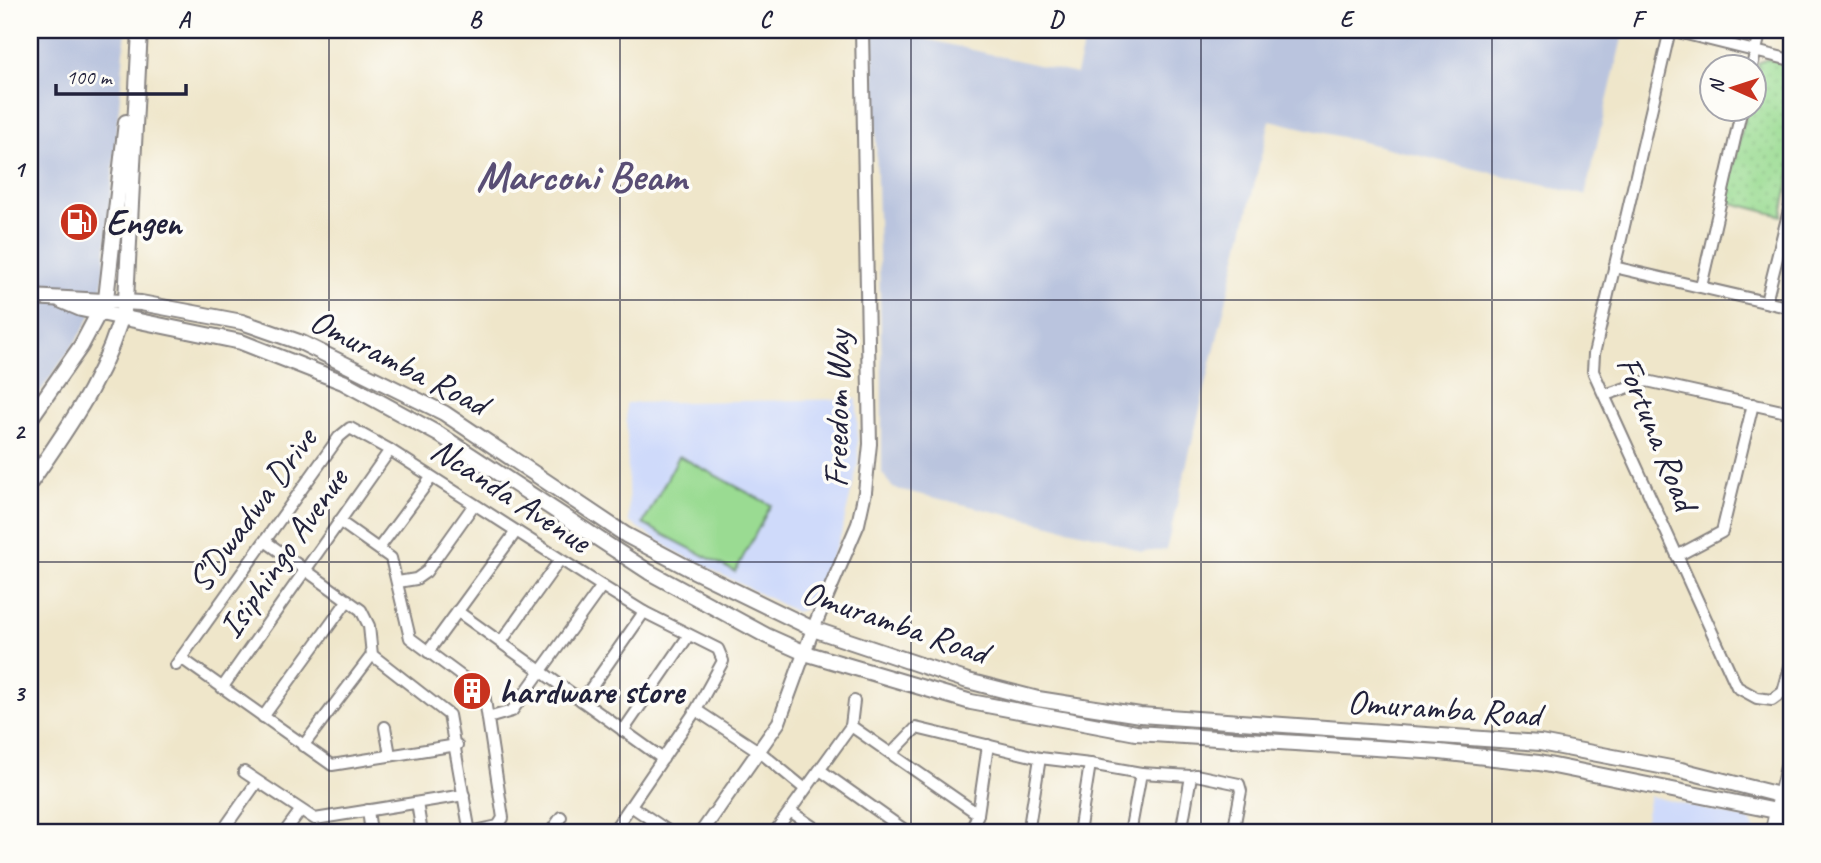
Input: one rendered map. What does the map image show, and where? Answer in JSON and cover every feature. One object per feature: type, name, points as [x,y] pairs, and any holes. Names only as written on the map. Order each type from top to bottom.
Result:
[{"type":"main road","points":[[30,482],[98,381],[122,317],[126,300],[139,30]]},
{"type":"main road","points":[[30,419],[104,305],[139,30]]},
{"type":"main road","name":"Omuramba Road","points":[[30,297],[104,305],[126,300],[242,322],[345,361],[444,413],[626,535],[813,629],[935,672],[1038,699],[1090,709],[1238,723],[1512,740],[1610,755],[1785,805]]},
{"type":"main road","name":"Omuramba Road","points":[[104,305],[122,317],[241,342],[343,382],[440,435],[649,572],[767,636],[805,653],[971,702],[1136,733],[1440,752],[1539,763],[1785,805]]},
{"type":"main road","points":[[1773,833],[1785,805],[1791,757]]},
{"type":"street","name":"Freedom Way","points":[[701,833],[779,722],[813,629],[858,524],[869,465],[862,30]]},
{"type":"street","points":[[1670,30],[1752,52]]},
{"type":"street","name":"Fortuna Road","points":[[1670,30],[1593,362],[1595,376],[1737,687],[1757,698],[1772,699],[1783,692],[1791,663]]},
{"type":"street","points":[[1756,52],[1761,30]]},
{"type":"street","points":[[1769,56],[1791,60]]},
{"type":"street","points":[[1701,287],[1739,122]]},
{"type":"street","points":[[1766,302],[1790,210]]},
{"type":"street","points":[[1614,267],[1791,308]]},
{"type":"street","points":[[1605,395],[1647,381],[1791,413]]},
{"type":"street","points":[[1677,556],[1715,539],[1723,531],[1753,404]]},
{"type":"street","name":"S'Dwadwa Drive","points":[[222,688],[178,661],[345,430],[354,428],[390,450]]},
{"type":"street","name":"Ncanda Avenue","points":[[390,450],[559,561],[644,612],[718,649],[723,662],[696,710]]},
{"type":"street","name":"Isiphingo Avenue","points":[[222,688],[390,450]]},
{"type":"street","points":[[379,548],[431,478]]},
{"type":"street","points":[[398,582],[416,579],[426,572],[473,506]]},
{"type":"street","points":[[265,541],[348,600],[366,617],[372,656],[446,710],[457,745],[470,833],[498,826],[503,818],[485,699],[480,689],[428,652],[408,634],[395,565],[379,548],[339,521]]},
{"type":"street","points":[[428,652],[515,533]]},
{"type":"street","points":[[500,642],[559,561]]},
{"type":"street","points":[[488,718],[512,711],[602,586]]},
{"type":"street","points":[[263,717],[348,600]]},
{"type":"street","points":[[457,611],[663,759]]},
{"type":"street","points":[[582,701],[644,612]]},
{"type":"street","points":[[623,731],[689,635]]},
{"type":"street","points":[[303,746],[372,656]]},
{"type":"street","points":[[222,688],[303,746],[337,765],[457,745]]},
{"type":"street","points":[[774,833],[851,726],[854,701]]},
{"type":"street","points":[[612,833],[696,710],[760,752],[805,789]]},
{"type":"street","points":[[851,726],[978,814]]},
{"type":"street","points":[[385,727],[390,755]]},
{"type":"street","points":[[892,754],[916,728],[1040,758],[1141,773],[1208,776],[1239,784],[1241,791],[1233,833]]},
{"type":"street","points":[[970,833],[978,814],[989,745]]},
{"type":"street","points":[[1028,833],[1040,758]]},
{"type":"street","points":[[1079,833],[1090,764]]},
{"type":"street","points":[[820,770],[909,833]]},
{"type":"street","points":[[244,772],[315,819],[464,795]]},
{"type":"street","points":[[1130,833],[1141,773]]},
{"type":"street","points":[[1181,833],[1191,776]]},
{"type":"street","points":[[220,833],[257,782]]},
{"type":"street","points":[[417,803],[422,833]]},
{"type":"street","points":[[631,806],[671,833]]},
{"type":"street","points":[[368,810],[371,833]]},
{"type":"street","points":[[284,833],[300,811]]},
{"type":"street","points":[[790,811],[822,833]]},
{"type":"street","points":[[550,833],[561,817]]},
{"type":"shaded area","points":[[30,30],[126,30],[102,293],[81,334],[30,406]]},
{"type":"shaded area","points":[[873,30],[887,30],[1076,74],[1087,30],[1624,30],[1585,195],[1270,120],[1166,550],[1141,552],[1106,538],[893,488],[882,473]]},
{"type":"shaded area","points":[[857,399],[858,464],[841,534],[812,607],[796,612],[673,550],[629,522],[626,403]]},
{"type":"shaded area","points":[[1650,796],[1750,820],[1756,833],[1642,833]]},
{"type":"green space","points":[[1769,59],[1791,64],[1791,170],[1782,216],[1725,201],[1744,122],[1769,122]]},
{"type":"green space","points":[[679,456],[771,505],[735,572],[643,524]]},
{"type":"place","name":"Engen","points":[[79,222]]},
{"type":"place","name":"hardware store","points":[[472,691]]},
{"type":"district","name":"Marconi Beam","points":[[581,176]]}]
